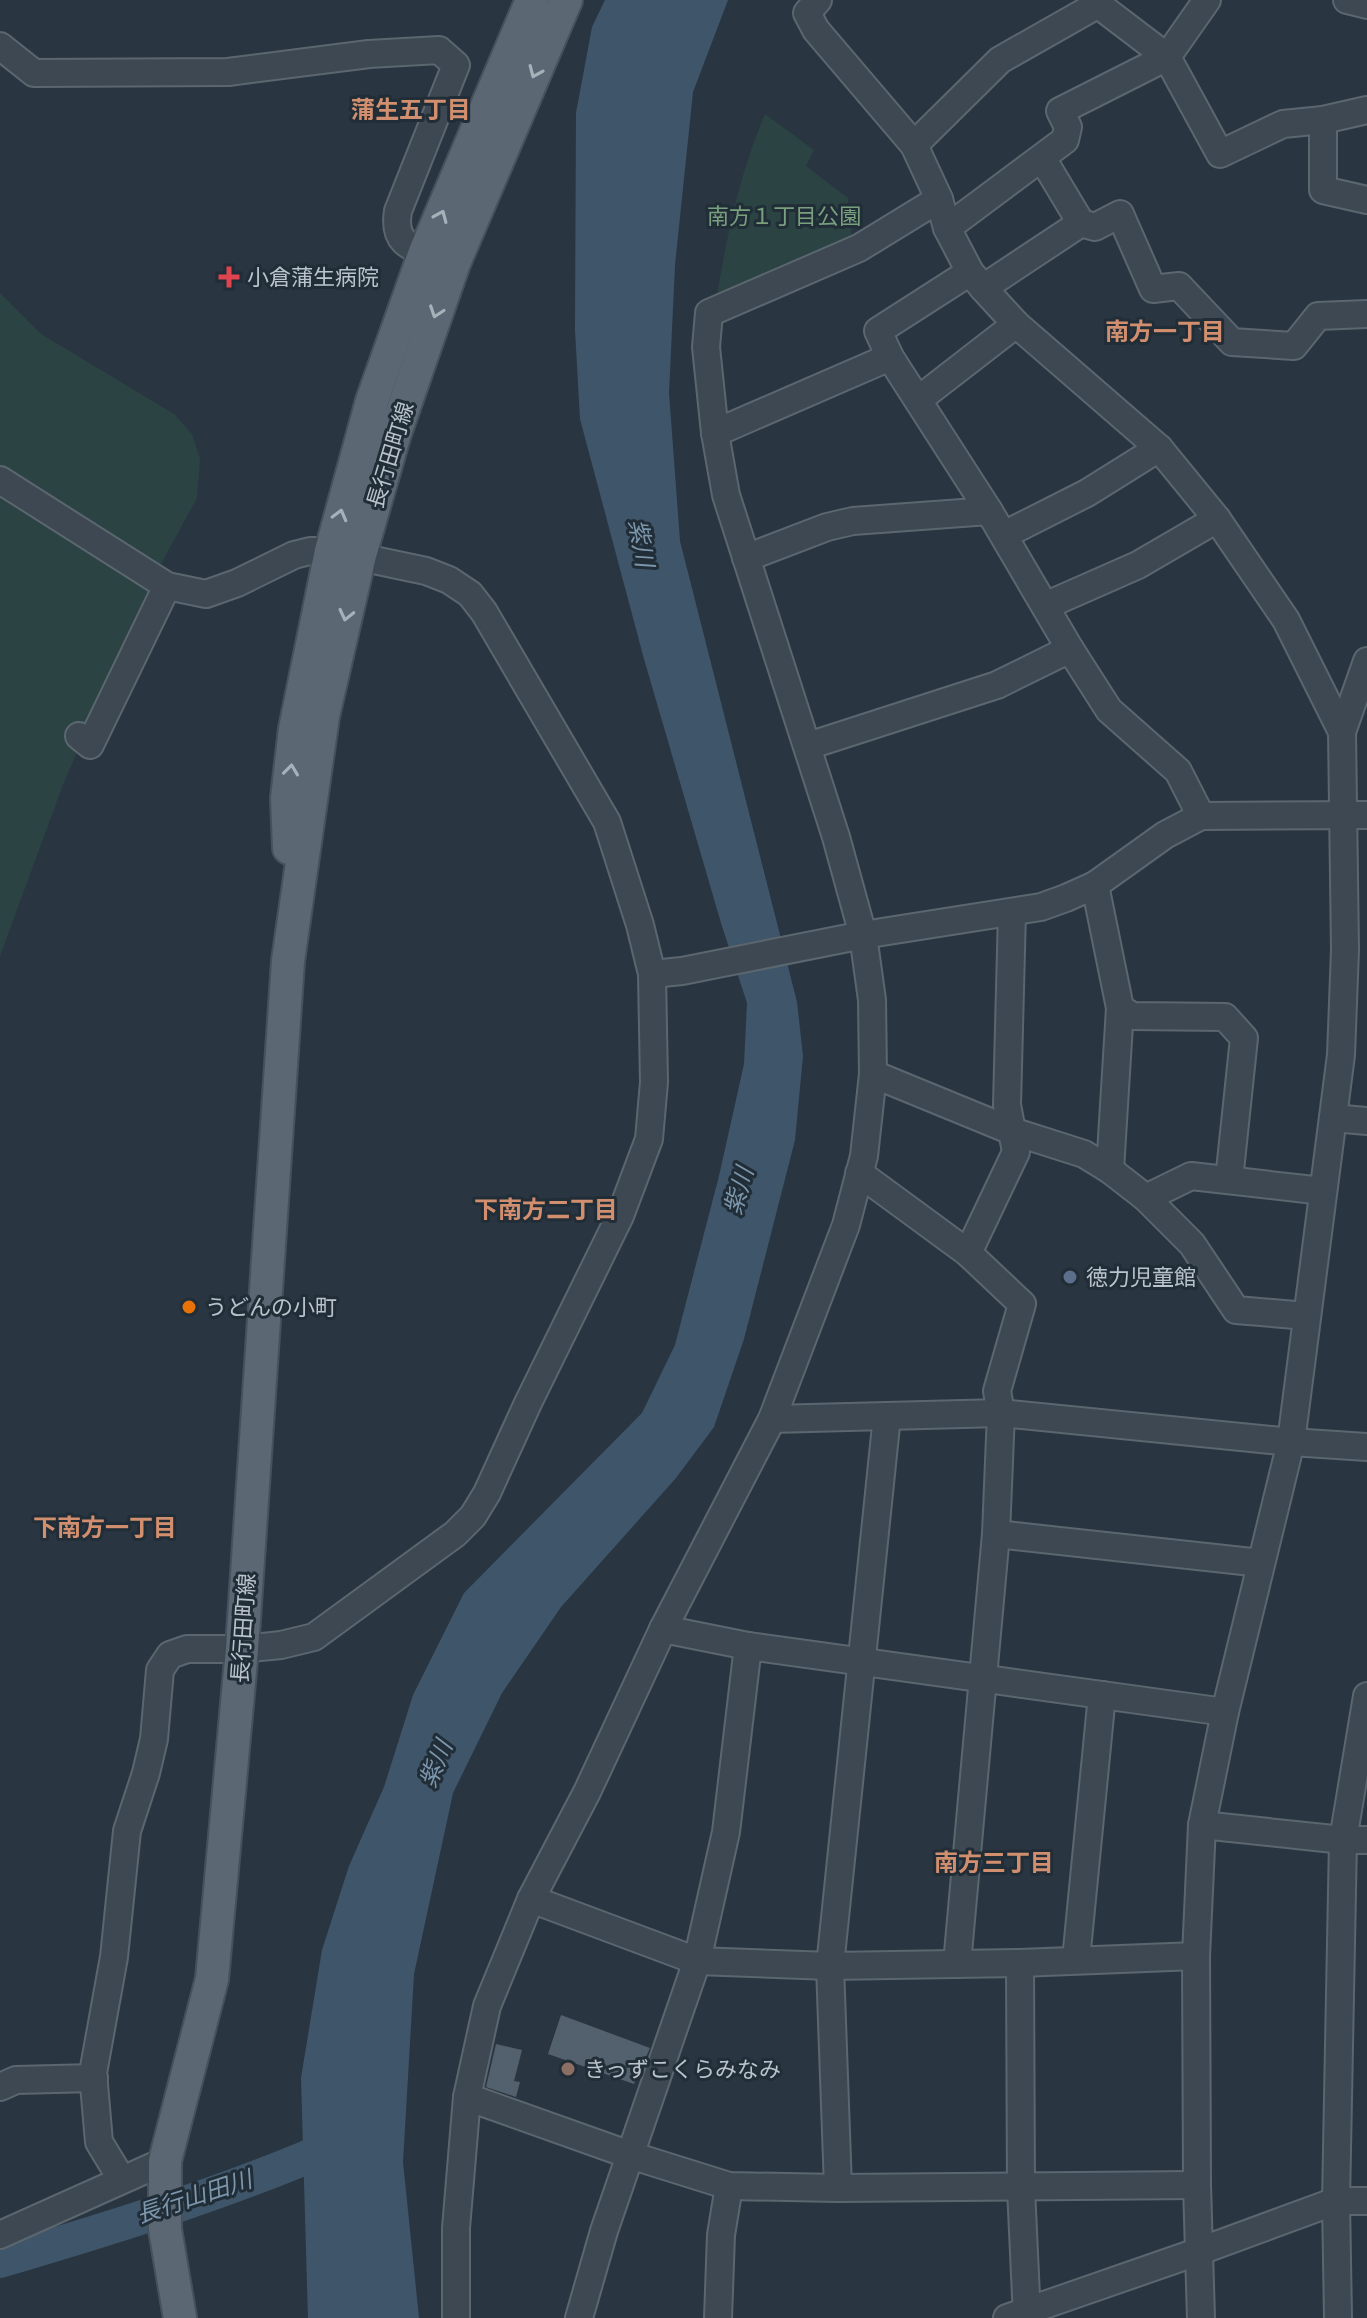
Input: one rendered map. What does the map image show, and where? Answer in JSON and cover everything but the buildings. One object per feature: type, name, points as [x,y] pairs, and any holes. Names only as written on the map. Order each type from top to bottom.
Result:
[{"type":"main road","name":"長行田町線","points":[[180,2318],[165,2229],[165,2175],[212,1979],[242,1649],[288,961],[346,553],[395,433],[440,257],[532,0]]},
{"type":"main road","name":"長行田町線","points":[[440,257],[566,0]]},
{"type":"street","points":[[818,0],[807,13],[816,30],[914,145],[939,199],[947,228],[977,280],[1016,324],[1159,448],[1217,519],[1286,620],[1342,732],[1356,814],[1345,950],[1341,1055],[1291,1442],[1225,1712],[1202,1825],[1196,1956],[1201,2318]]},
{"type":"street","points":[[947,228],[1065,140],[1068,127],[1060,111],[1167,57],[1207,0]]},
{"type":"street","points":[[1347,0],[1367,5]]},
{"type":"street","points":[[914,145],[1000,60],[1095,3],[1167,57],[1220,154],[1283,124],[1323,120],[1367,110]]},
{"type":"street","points":[[0,46],[34,73],[228,72],[369,54],[439,50],[456,65],[398,211],[395,226],[398,237],[406,244],[440,257]]},
{"type":"street","points":[[1323,120],[1323,190],[1367,200]]},
{"type":"street","points":[[1042,158],[1081,223],[1095,227],[1120,214],[1153,289],[1179,286],[1232,342],[1294,346],[1318,316],[1367,314]]},
{"type":"street","points":[[456,2318],[456,2228],[467,2097],[487,2006],[531,1899],[587,1792],[663,1629],[772,1419],[846,1225],[864,1156],[873,1074],[872,1000],[863,935],[808,746],[726,495],[715,433],[706,347],[709,313],[859,248],[939,199]]},
{"type":"street","points":[[1081,223],[878,331],[890,357],[1004,535],[1109,710],[1178,771],[1201,816]]},
{"type":"street","points":[[918,400],[1016,324]]},
{"type":"street","points":[[715,433],[890,357]]},
{"type":"street","points":[[1004,535],[1087,493],[1159,448]]},
{"type":"street","points":[[0,480],[167,586],[206,594],[237,583],[294,555],[310,551],[346,553],[426,571],[449,580],[470,594],[484,612],[607,822],[640,925],[652,974],[654,1082],[649,1139],[620,1216],[487,1493],[473,1516],[455,1534],[314,1637],[281,1645],[242,1649],[187,1649],[170,1655],[160,1670],[154,1739],[127,1831],[114,1957],[94,2078],[99,2142],[122,2180]]},
{"type":"street","points":[[746,558],[827,527],[853,521],[989,511]]},
{"type":"street","points":[[1045,606],[1138,565],[1217,519]]},
{"type":"street","points":[[79,736],[90,745],[167,586]]},
{"type":"street","points":[[808,746],[997,685],[1070,649]]},
{"type":"street","points":[[1342,732],[1367,661]]},
{"type":"street","points":[[652,974],[682,971],[863,935],[1041,907],[1095,885],[1165,835],[1201,816],[1356,814]]},
{"type":"street","points":[[1095,885],[1120,1008],[1110,1170]]},
{"type":"street","points":[[968,1253],[1016,1152],[1007,1105],[1012,912]]},
{"type":"street","points":[[1120,1008],[1132,1016],[1225,1017],[1244,1038],[1229,1180]]},
{"type":"street","points":[[873,1074],[1012,1131],[1084,1154],[1146,1198],[1192,1244],[1236,1310],[1307,1316]]},
{"type":"street","points":[[1333,1118],[1367,1121]]},
{"type":"street","points":[[859,1173],[968,1253],[1022,1304],[997,1391],[1001,1413],[996,1534],[957,1964]]},
{"type":"street","points":[[1146,1198],[1191,1176],[1323,1191]]},
{"type":"street","points":[[772,1419],[1001,1413],[1367,1447]]},
{"type":"street","points":[[838,2188],[830,1966],[887,1416]]},
{"type":"street","points":[[996,1534],[1261,1563]]},
{"type":"street","points":[[663,1629],[748,1646],[1225,1712]]},
{"type":"street","points":[[579,2318],[604,2231],[697,1961],[726,1832],[748,1646]]},
{"type":"street","points":[[1076,1960],[1102,1695]]},
{"type":"street","points":[[1338,2318],[1336,2201],[1355,1840],[1367,1696]]},
{"type":"street","points":[[1202,1825],[1355,1840]]},
{"type":"street","points":[[531,1899],[697,1961],[830,1966],[1196,1956]]},
{"type":"street","points":[[1020,1963],[1020,2316],[1336,2201],[1367,2201]]},
{"type":"street","points":[[0,2087],[16,2080],[94,2078]]},
{"type":"street","points":[[467,2097],[630,2155],[729,2186],[1021,2188],[1197,2185]]},
{"type":"street","points":[[0,2235],[122,2180],[165,2175]]},
{"type":"street","points":[[718,2318],[721,2235],[729,2186]]},
{"type":"green space","name":"南方１丁目公園","points":[[765,114],[814,150],[806,166],[848,198],[852,241],[717,296],[735,204]]},
{"type":"green space","points":[[0,293],[41,334],[174,414],[192,434],[200,459],[197,498],[156,573],[64,782],[0,956]]},
{"type":"water","name":"紫川","points":[[605,0],[728,0],[693,92],[675,265],[669,393],[680,541],[797,1002],[803,1056],[795,1140],[744,1339],[714,1427],[676,1478],[561,1607],[502,1693],[453,1793],[414,1974],[403,2162],[419,2318],[308,2318],[301,2078],[322,1950],[349,1866],[384,1787],[413,1695],[464,1593],[642,1413],[675,1345],[719,1176],[744,1064],[747,1003],[644,659],[580,419],[575,330],[576,113],[592,27]]},
{"type":"waterway","name":"長行山田川","points":[[0,2261],[220,2191],[347,2140]]},
{"type":"place","name":"小倉蒲生病院","points":[[229,277]]},
{"type":"place","name":"徳力児童館","points":[[1070,1277]]},
{"type":"place","name":"うどんの小町","points":[[189,1307]]},
{"type":"place","name":"きっずこくらみなみ","points":[[568,2069]]},
{"type":"district","name":"蒲生五丁目","points":[[411,110]]},
{"type":"district","name":"南方一丁目","points":[[1165,332]]},
{"type":"district","name":"下南方二丁目","points":[[546,1210]]},
{"type":"district","name":"下南方一丁目","points":[[105,1528]]},
{"type":"district","name":"南方三丁目","points":[[994,1863]]}]
